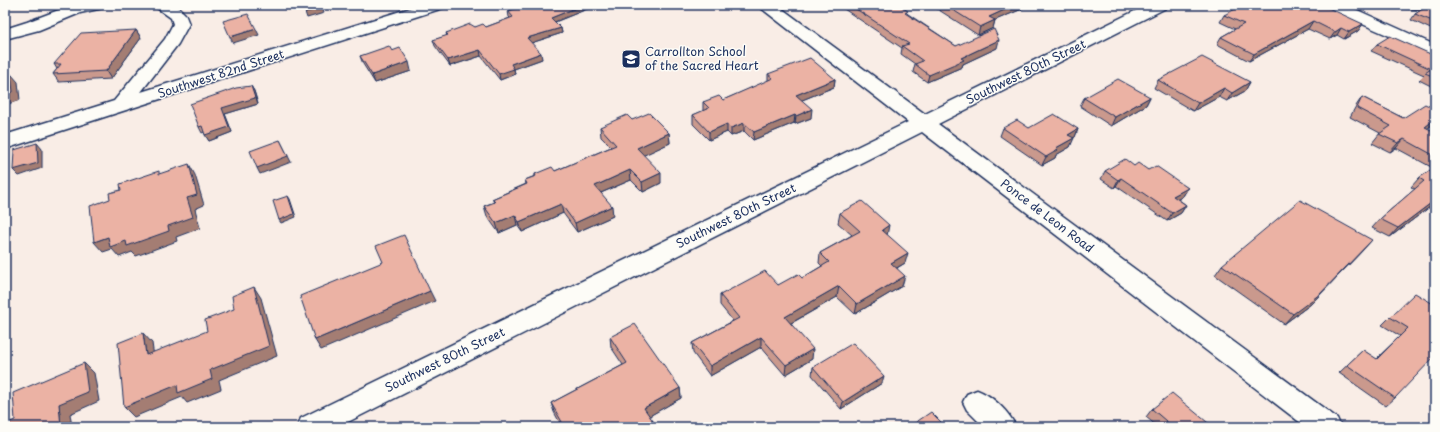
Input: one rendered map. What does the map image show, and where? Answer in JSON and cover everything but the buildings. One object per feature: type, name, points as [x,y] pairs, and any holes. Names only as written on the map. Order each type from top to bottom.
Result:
[{"type":"street","points":[[5,34],[33,26],[76,9],[97,5]]},
{"type":"street","points":[[120,106],[170,44],[180,28],[181,21],[178,15],[163,5]]},
{"type":"street","name":"Southwest 82nd Street","points":[[5,142],[120,106],[414,8],[437,5]]},
{"type":"street","name":"Ponce de Leon Road","points":[[767,5],[1327,427]]},
{"type":"street","name":"Southwest 80th Street","points":[[311,427],[1160,5]]},
{"type":"street","points":[[1332,5],[1435,51]]},
{"type":"street","points":[[977,402],[1002,427]]},
{"type":"place","name":"Carrollton School of the Sacred Heart","points":[[631,59]]}]
